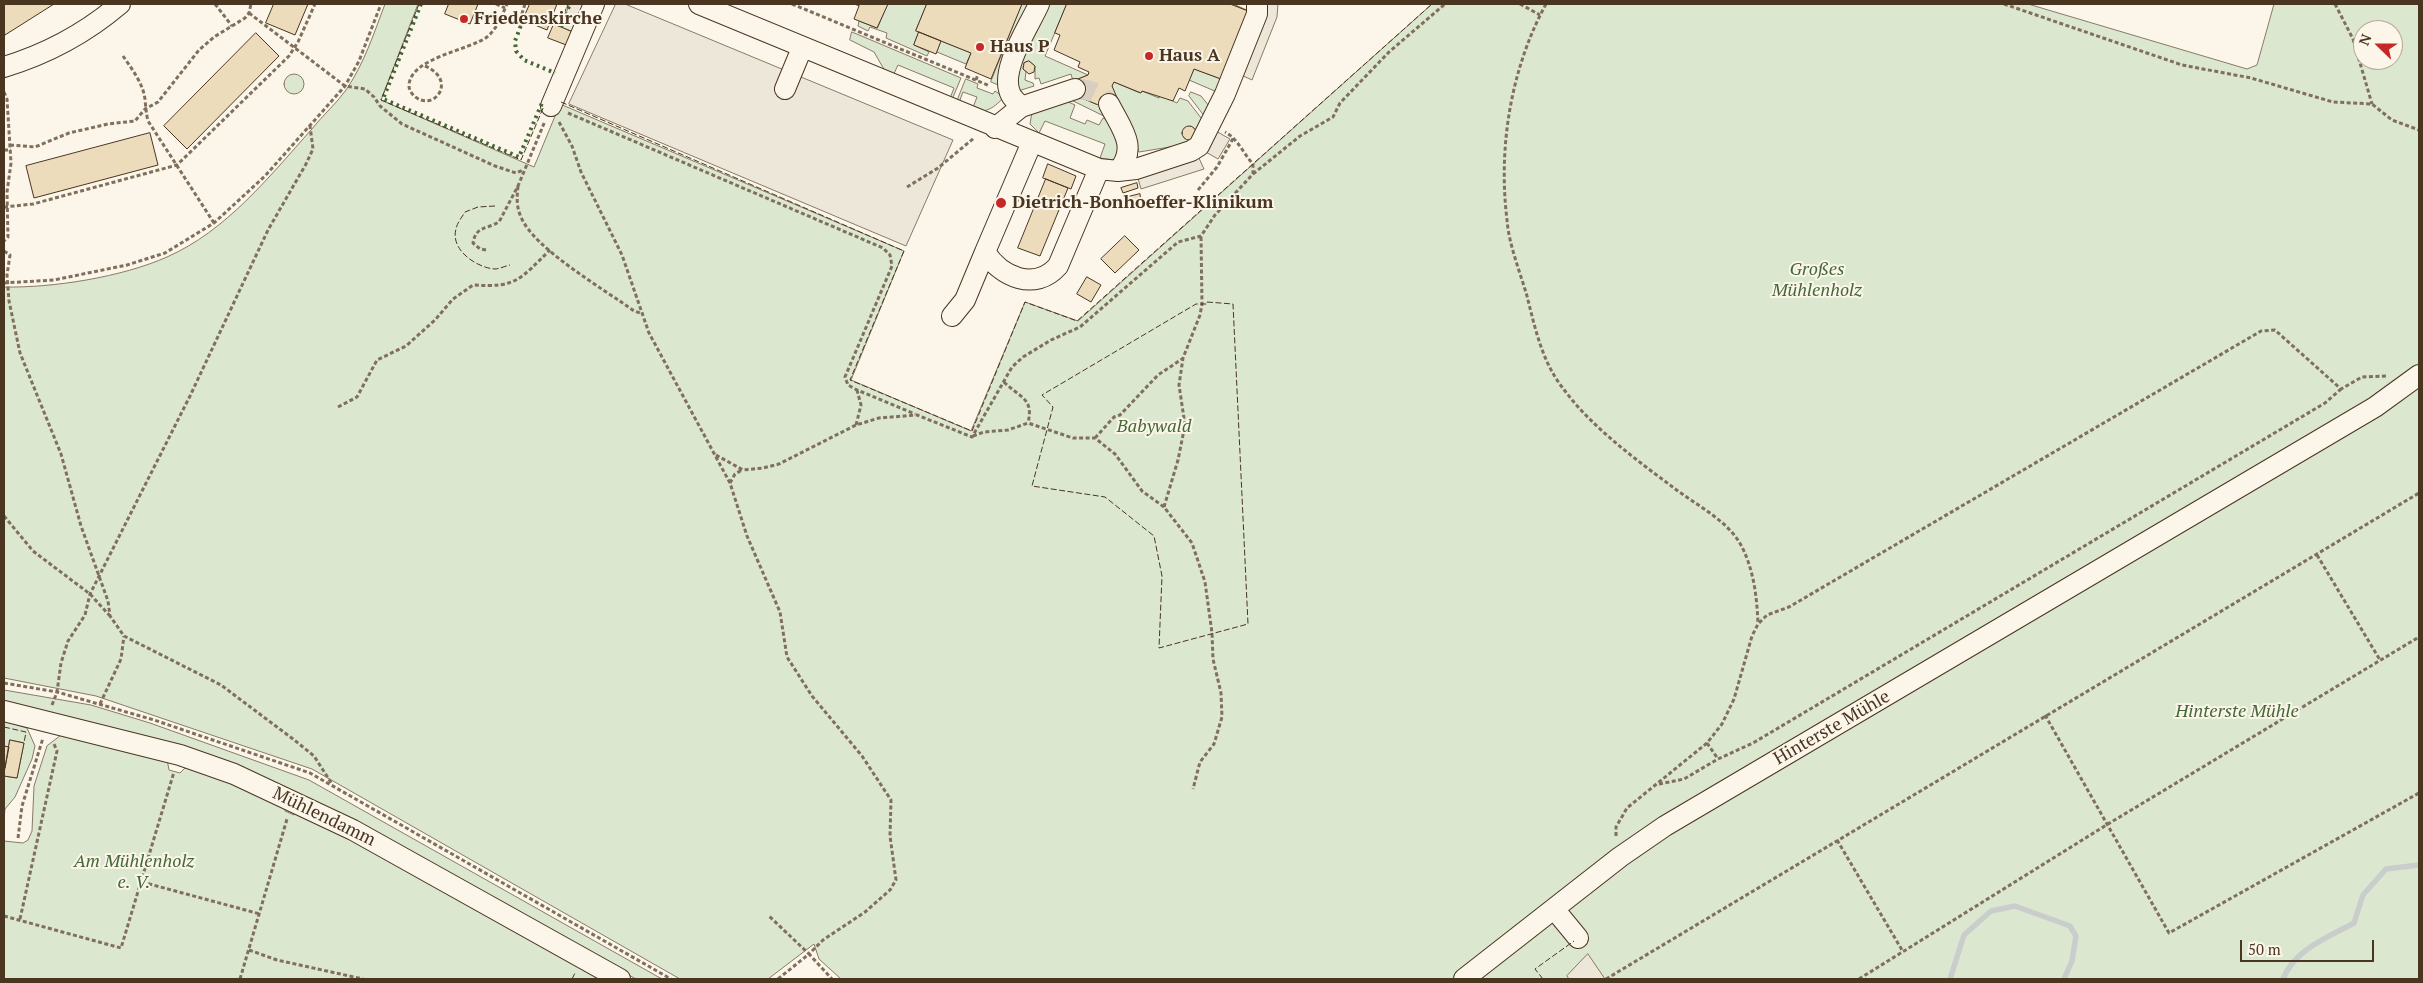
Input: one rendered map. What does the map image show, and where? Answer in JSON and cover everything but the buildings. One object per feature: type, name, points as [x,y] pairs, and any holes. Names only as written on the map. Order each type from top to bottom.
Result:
[{"type":"street","points":[[4,67],[56,47],[85,31],[120,4]]},
{"type":"street","points":[[551,106],[594,4]]},
{"type":"street","points":[[698,4],[991,126],[1109,170],[1136,169],[1191,151],[1199,146],[1212,124],[1257,14],[1257,4]]},
{"type":"street","points":[[1016,101],[1008,87],[1010,68],[1016,48],[1039,4]]},
{"type":"street","points":[[785,89],[802,48]]},
{"type":"street","points":[[991,126],[1016,101],[1075,89]]},
{"type":"street","points":[[985,252],[993,264],[1003,271],[1026,280],[1039,280],[1051,274],[1058,266],[1109,170],[1127,162],[1128,143],[1110,104]]},
{"type":"street","points":[[952,316],[965,300],[1032,142]]},
{"type":"street","name":"Hinterste Mühle","points":[[1464,979],[1555,910],[1620,857],[1665,826],[2375,407],[2412,380]]},
{"type":"street","name":"Mühlendamm","points":[[4,711],[180,755],[234,774],[354,830],[620,979]]},
{"type":"street","points":[[1555,910],[1578,938]]},
{"type":"path","points":[[215,4],[232,26]]},
{"type":"path","points":[[10,145],[35,147],[69,133],[108,124],[130,123],[145,109],[158,102],[199,50],[214,36],[232,26],[249,13],[251,4]]},
{"type":"path","points":[[6,207],[33,204],[177,165],[294,50],[315,4]]},
{"type":"path","points":[[6,283],[54,280],[127,265],[165,253],[214,223],[265,176],[345,86],[359,61],[381,4]]},
{"type":"path","points":[[426,66],[435,70],[441,76],[443,85],[438,95],[430,101],[414,96],[409,88],[410,79],[416,70],[437,58],[487,37],[496,27],[506,6],[496,4]]},
{"type":"path","points":[[522,25],[519,23],[519,19],[525,4]]},
{"type":"path","points":[[792,4],[976,80],[1016,101]]},
{"type":"path","points":[[1164,506],[1178,460],[1185,425],[1179,385],[1183,358],[1200,316],[1202,304],[1202,236],[1214,215],[1253,174],[1300,136],[1333,117],[1340,103],[1389,52],[1445,4]]},
{"type":"path","points":[[1520,4],[1540,16]]},
{"type":"path","points":[[1546,4],[1526,46],[1516,79],[1508,122],[1504,171],[1507,221],[1548,366],[1562,388],[1593,422],[1657,475],[1726,527],[1742,546],[1756,587],[1758,624]]},
{"type":"path","points":[[2004,4],[2182,65],[2251,78],[2333,102],[2372,104]]},
{"type":"path","points":[[2335,4],[2353,38],[2372,104],[2392,120],[2419,130]]},
{"type":"path","points":[[249,13],[294,50],[345,86],[365,89],[380,106],[402,124],[495,166],[516,173],[523,170]]},
{"type":"path","points":[[123,56],[137,78],[145,99],[148,120],[214,223]]},
{"type":"path","points":[[976,80],[978,74]]},
{"type":"path","points":[[4,92],[7,98],[11,150],[6,207],[8,237],[4,241]]},
{"type":"path","points":[[551,106],[518,186],[516,202],[521,217],[531,233],[550,250],[634,310],[643,314]]},
{"type":"path","points":[[551,106],[622,255],[650,332],[678,383],[698,427],[730,482],[747,536],[780,612],[787,658],[812,696],[862,756],[891,800],[890,836],[896,880],[890,890],[865,912],[823,940],[778,979]]},
{"type":"path","points":[[551,106],[883,248],[890,255],[892,266],[845,377],[848,385],[972,437],[984,432],[1008,430],[1028,423],[1073,438],[1095,438],[1115,454],[1142,491],[1164,506],[1192,543],[1205,582],[1212,634],[1213,659],[1221,693],[1222,717],[1214,744],[1200,762],[1193,789]]},
{"type":"path","points":[[1212,124],[1234,137],[1244,155],[1253,164],[1253,174]]},
{"type":"path","points":[[4,684],[57,692],[61,663],[68,641],[85,614],[90,594],[100,578],[123,526],[182,412],[268,230],[306,164],[312,149],[310,126]]},
{"type":"path","points":[[907,187],[938,168],[978,134],[991,126]]},
{"type":"path","points":[[1198,190],[1217,168],[1234,137]]},
{"type":"path","points":[[4,150],[11,150]]},
{"type":"path","points":[[486,250],[480,249],[473,243],[475,234],[480,229],[499,222],[518,186]]},
{"type":"path","points":[[972,437],[1012,367],[1051,340],[1080,327],[1178,242],[1202,236]]},
{"type":"path","points":[[338,407],[357,397],[377,360],[406,346],[435,320],[453,299],[474,284],[499,287],[520,279],[550,250]]},
{"type":"path","points":[[4,251],[10,255],[6,283],[20,354],[61,454],[110,616]]},
{"type":"path","points":[[1620,857],[1616,843],[1616,827],[1627,808],[1658,785],[1707,743],[1722,724],[1734,699],[1752,636],[1758,624],[1767,615],[1789,607],[2262,331],[2275,330],[2341,389]]},
{"type":"path","points":[[1095,438],[1158,375],[1183,358]]},
{"type":"path","points":[[1658,785],[1684,779],[1718,759],[1753,743],[2325,403],[2341,389],[2362,377],[2389,376],[2412,380]]},
{"type":"path","points":[[1004,382],[1030,404],[1031,410],[1028,423]]},
{"type":"path","points":[[856,426],[861,405],[857,390]]},
{"type":"path","points":[[730,482],[735,474],[743,470],[779,464],[856,426],[879,418],[917,415]]},
{"type":"path","points":[[714,454],[743,470]]},
{"type":"path","points":[[1606,979],[2419,493]]},
{"type":"path","points":[[4,516],[34,551],[90,594],[110,616],[124,636],[221,685],[314,756],[333,786]]},
{"type":"path","points":[[2316,555],[2380,660]]},
{"type":"path","points":[[100,704],[121,658],[124,636]]},
{"type":"path","points":[[1859,979],[1902,950],[2058,854],[2419,637]]},
{"type":"path","points":[[2045,715],[2169,933],[2419,793]]},
{"type":"path","points":[[18,838],[22,806],[44,736],[56,745],[57,750],[20,919]]},
{"type":"path","points":[[1707,743],[1718,759]]},
{"type":"path","points":[[4,916],[121,948],[180,755]]},
{"type":"path","points":[[240,979],[284,828],[294,801]]},
{"type":"path","points":[[1837,840],[1902,950]]},
{"type":"path","points":[[142,882],[260,914]]},
{"type":"path","points":[[768,915],[832,979]]},
{"type":"path","points":[[249,950],[309,967],[363,979]]},
{"type":"green space","name":"Großes Mühlenholz","points":[[385,4],[418,4],[381,100],[534,167],[560,104],[904,251],[851,380],[971,431],[1025,302],[1078,321],[1432,4],[2028,4],[2247,69],[2257,65],[2274,4],[2419,4],[2419,979],[841,979],[819,959],[814,944],[768,979],[680,979],[312,769],[96,696],[4,678],[4,287],[44,286],[109,276],[167,257],[208,233],[263,184],[342,95],[352,80],[373,37]]},
{"type":"green space","points":[[888,4],[927,4],[916,30],[919,32],[914,45],[929,52],[927,56],[886,38],[887,33],[870,27],[868,31],[858,26],[859,21],[877,28]]},
{"type":"green space","points":[[1022,4],[1067,4],[1045,56],[1088,75],[1073,81],[1071,74],[1041,84],[1039,78],[1035,79],[1035,66],[1029,61],[1024,63],[1025,80],[1033,83],[1034,86],[1015,92],[991,82]]},
{"type":"green space","points":[[1248,11],[1250,12],[1217,92],[1189,80],[1194,69],[1221,79]]},
{"type":"green space","points":[[852,32],[961,78],[951,102],[949,101],[954,88],[898,65],[892,78],[885,71],[874,52],[850,40]]},
{"type":"green space","points":[[941,41],[971,53],[966,64],[937,52]]},
{"type":"green space","points":[[294,74],[301,77],[304,84],[301,91],[294,94],[287,91],[284,84],[287,77]]},
{"type":"green space","points":[[966,79],[978,84],[977,88],[993,94],[995,91],[1004,97],[990,109],[977,111],[972,110],[977,97],[963,92],[958,105],[956,104]]},
{"type":"green space","points":[[1114,82],[1140,93],[1142,91],[1159,98],[1160,95],[1177,103],[1180,98],[1188,101],[1205,123],[1197,131],[1191,126],[1184,129],[1184,138],[1191,140],[1188,144],[1139,152],[1116,101],[1112,86]]},
{"type":"green space","points":[[1191,92],[1201,96],[1209,106],[1205,117],[1189,96]]},
{"type":"green space","points":[[1077,96],[1103,107],[1108,118],[1069,99]]},
{"type":"green space","points":[[1064,100],[1075,105],[1070,118],[1085,124],[1087,120],[1099,125],[1103,118],[1110,121],[1122,144],[1114,160],[1100,158],[1105,144],[1045,121],[1039,133],[1030,124],[1032,112]]},
{"type":"green space","points":[[4,690],[91,705],[150,723],[309,780],[662,979],[636,979],[356,823],[4,704]]},
{"type":"green space","points":[[4,721],[27,728],[35,746],[32,759],[15,797],[5,809],[4,819],[4,776],[17,778],[24,743],[10,740],[9,747],[4,746]]},
{"type":"green space","name":"Am Mühlenholz e. V.","points":[[63,734],[167,759],[169,770],[180,773],[187,766],[285,805],[285,811],[294,815],[297,811],[350,838],[603,979],[4,979],[4,841],[23,843],[28,840],[32,831],[34,786],[47,746]]},
{"type":"shaded area","points":[[570,4],[594,4],[581,35],[561,27]]},
{"type":"shaded area","points":[[616,4],[625,4],[953,140],[906,246],[569,104]]},
{"type":"shaded area","points":[[1264,4],[1278,4],[1277,17],[1252,80],[1241,75]]},
{"type":"shaded area","points":[[1214,130],[1230,139],[1218,159],[1204,151],[1198,156],[1204,169],[1141,189],[1137,175]]},
{"type":"shaded area","points":[[1588,954],[1605,979],[1569,979],[1567,976]]},
{"type":"waterway","points":[[2283,979],[2288,969],[2303,952],[2354,923],[2363,895],[2386,869],[2419,865]]},
{"type":"waterway","points":[[1950,979],[1964,935],[1991,911],[2015,906],[2070,926],[2076,936],[2072,961],[2064,979]]},
{"type":"tunnel","points":[[1075,89],[1094,92],[1109,104]]},
{"type":"hedge","points":[[421,4],[383,99],[519,157],[542,103]]},
{"type":"hedge","points":[[561,27],[570,4]]},
{"type":"hedge","points":[[523,20],[515,41],[516,51],[524,60],[555,73]]},
{"type":"fence","points":[[419,4],[381,100],[521,160],[544,106]]},
{"type":"fence","points":[[555,25],[559,26],[568,4]]},
{"type":"fence","points":[[561,102],[904,251],[850,380],[972,431],[1025,302],[1077,321],[1432,4]]},
{"type":"fence","points":[[495,206],[478,207],[465,212],[458,222],[455,237],[461,251],[480,265],[495,269],[510,265]]},
{"type":"fence","points":[[1207,302],[1233,304],[1248,624],[1159,648],[1162,576],[1154,536],[1105,497],[1032,486],[1053,407],[1042,395],[1196,304],[1207,304],[1207,302]]},
{"type":"fence","points":[[4,727],[26,732],[24,743]]},
{"type":"fence","points":[[1543,979],[1535,969],[1574,941]]},
{"type":"fence","points":[[572,979],[575,973]]},
{"type":"place","name":"Friedenskirche","points":[[464,19]]},
{"type":"place","name":"Haus P","points":[[980,47]]},
{"type":"place","name":"Haus A","points":[[1149,56]]},
{"type":"place","name":"Dietrich-Bonhoeffer-Klinikum","points":[[1001,203]]},
{"type":"park label","name":"Babywald","points":[[1154,427]]}]
